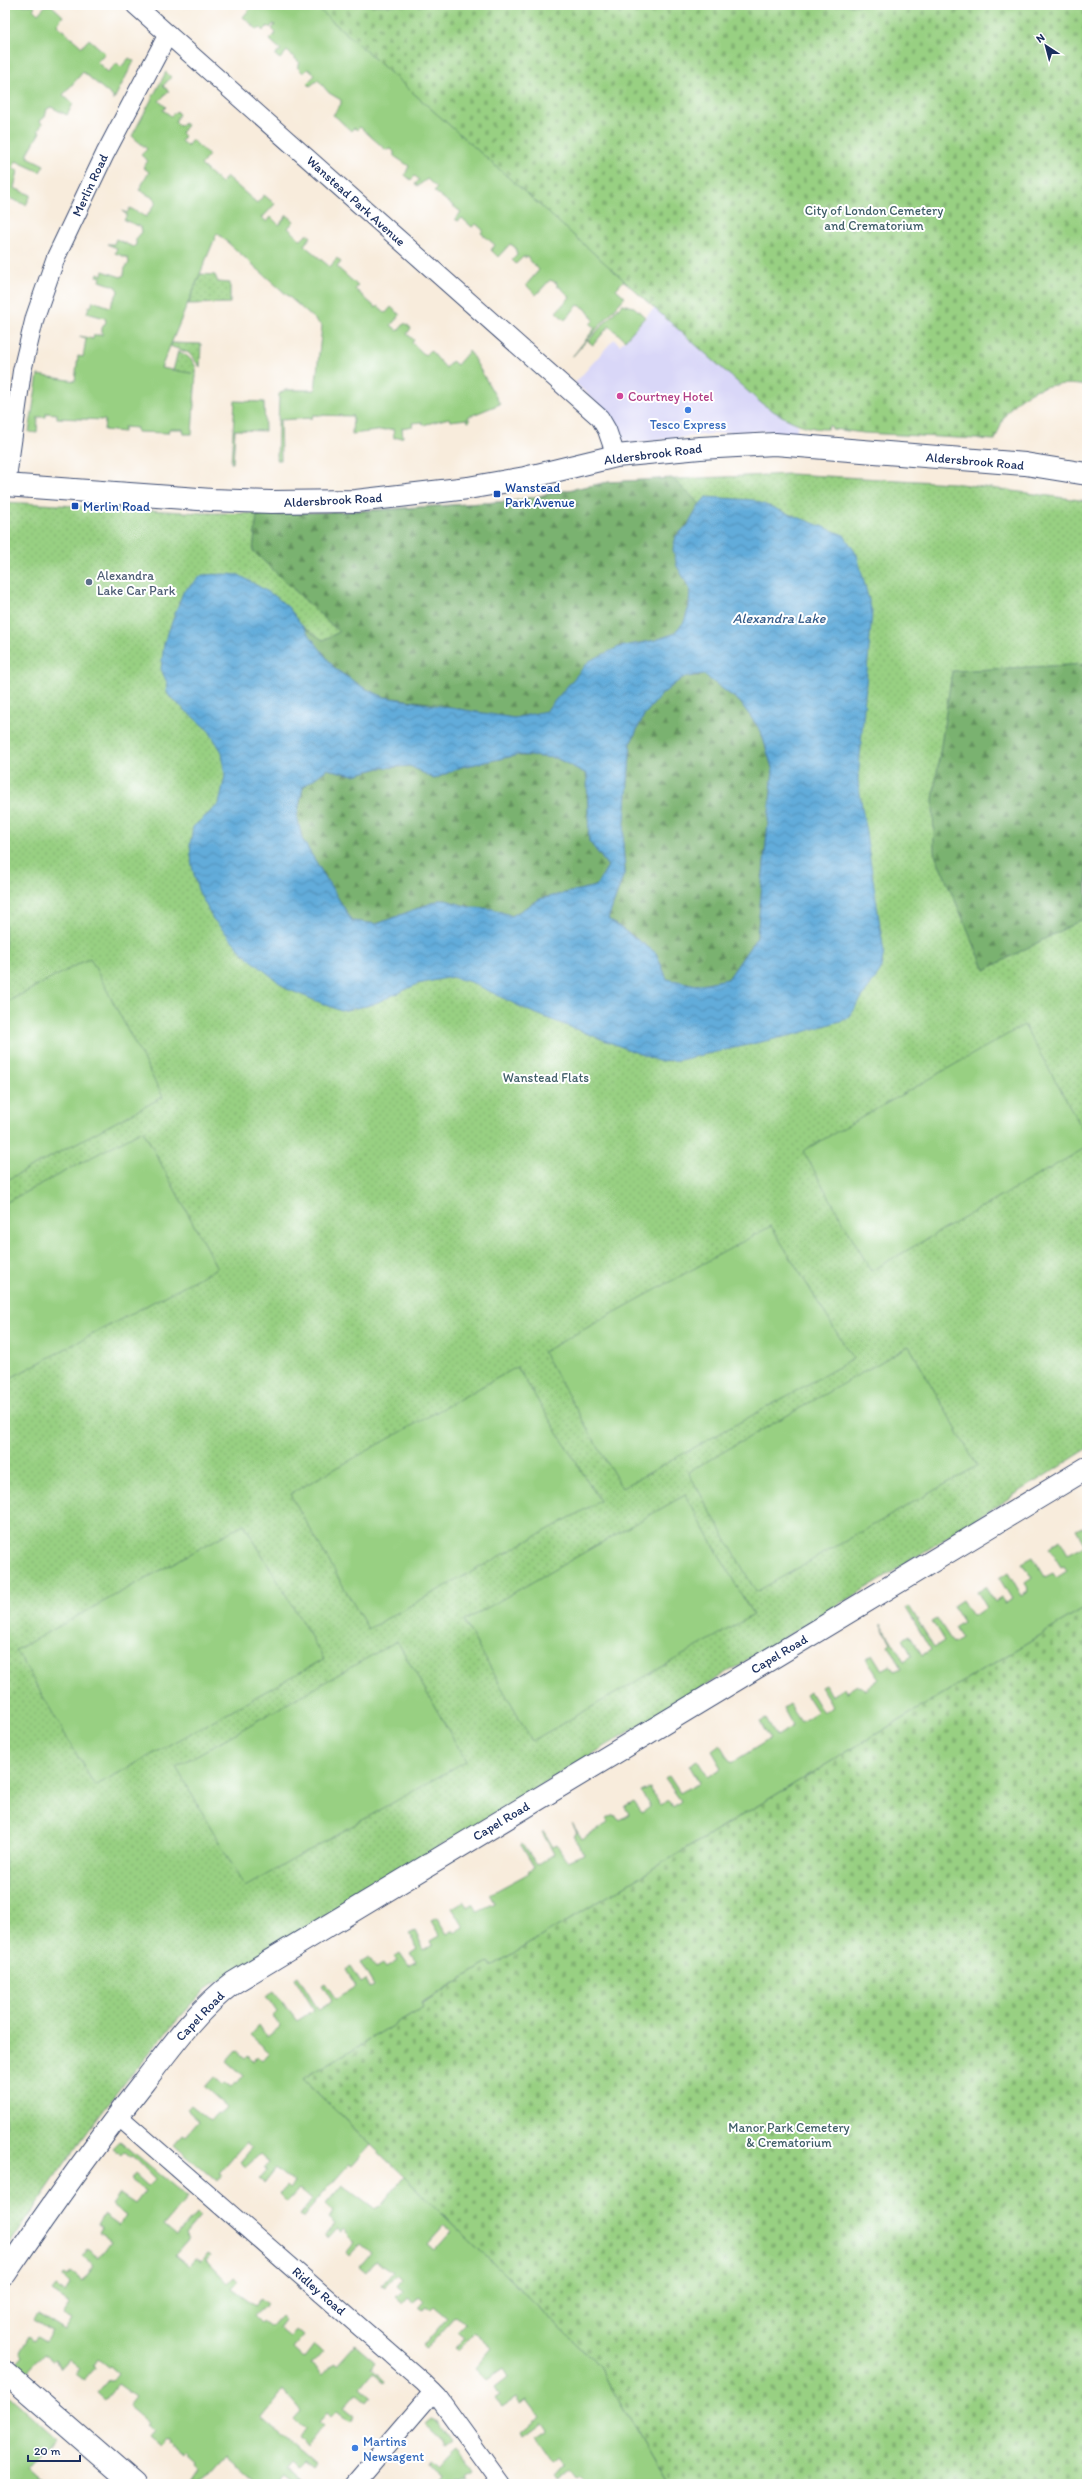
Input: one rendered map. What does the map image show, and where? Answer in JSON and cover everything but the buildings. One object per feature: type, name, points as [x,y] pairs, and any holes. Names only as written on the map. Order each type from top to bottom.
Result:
[{"type":"street","name":"Wanstead Park Avenue","points":[[135,5],[600,418],[607,430],[616,456]]},
{"type":"street","name":"Merlin Road","points":[[6,485],[22,371],[34,317],[56,257],[102,160],[168,34]]},
{"type":"street","name":"Aldersbrook Road","points":[[6,485],[218,501],[356,501],[468,488],[525,478],[616,456],[700,448],[776,444],[1025,464],[1087,474]]},
{"type":"street","name":"Capel Road","points":[[5,2274],[55,2200],[118,2115],[201,2012],[233,1983],[1087,1468]]},
{"type":"street","name":"Ridley Road","points":[[118,2115],[433,2392],[501,2484]]},
{"type":"street","points":[[5,2372],[134,2484]]},
{"type":"street","points":[[354,2484],[433,2392]]},
{"type":"shaded area","points":[[655,307],[761,403],[798,425],[795,434],[766,431],[731,432],[630,443],[619,437],[608,412],[575,383],[614,339],[620,345]]},
{"type":"green space","points":[[5,5],[33,5],[35,7],[33,9],[38,14],[46,5],[51,5],[63,16],[57,25],[82,47],[89,39],[105,53],[97,62],[108,72],[117,63],[121,67],[129,58],[134,61],[113,101],[113,97],[83,72],[63,95],[73,104],[67,115],[51,107],[47,109],[45,117],[40,121],[42,124],[38,131],[40,132],[28,153],[28,157],[44,165],[40,172],[16,161],[13,168],[18,171],[14,188],[31,195],[26,205],[9,198],[5,203]]},
{"type":"green space","points":[[247,5],[314,5],[624,280],[616,289],[625,297],[572,357],[595,328],[590,324],[594,320],[585,308],[578,305],[565,320],[556,312],[570,297],[557,286],[557,283],[550,280],[536,295],[526,285],[539,270],[527,257],[523,257],[516,264],[512,260],[517,255],[515,247],[510,244],[498,257],[491,250],[495,245],[481,233],[483,230],[476,224],[472,227],[462,218],[458,221],[455,219],[461,212],[434,191],[437,188],[427,179],[418,186],[415,184],[419,180],[415,176],[411,180],[405,175],[409,166],[394,156],[394,152],[391,149],[386,150],[360,127],[357,130],[354,128],[351,131],[333,115],[341,104],[341,100],[329,93],[318,80],[310,86],[307,83],[315,75],[308,69],[303,73],[297,67],[300,63],[287,51],[280,59],[275,55],[281,50],[270,40],[276,33],[272,29],[275,25],[273,24],[270,28],[268,26],[263,31],[260,28],[258,30],[243,17],[250,9]]},
{"type":"green space","name":"City of London Cemetery and Crematorium","points":[[314,5],[1087,5],[1087,386],[1064,384],[1053,385],[1022,397],[1006,414],[995,440],[864,433],[832,429],[831,426],[828,426],[827,429],[809,427],[792,421],[761,403]]},
{"type":"green space","points":[[166,72],[171,77],[163,86],[169,91],[159,101],[166,107],[163,110],[171,116],[176,111],[179,114],[175,122],[180,126],[184,123],[187,125],[181,133],[185,137],[181,141],[187,146],[192,140],[209,155],[201,165],[221,183],[227,177],[257,203],[264,195],[275,204],[262,218],[267,222],[271,217],[279,225],[287,215],[294,221],[288,228],[301,240],[307,234],[311,237],[304,245],[330,267],[337,258],[341,262],[337,267],[358,286],[355,289],[376,308],[378,306],[386,313],[391,307],[400,315],[391,325],[398,331],[405,323],[411,328],[407,334],[414,340],[412,343],[425,355],[430,350],[446,368],[452,361],[457,365],[469,351],[500,404],[468,417],[470,421],[468,422],[467,419],[450,421],[449,418],[423,425],[422,422],[412,423],[413,426],[402,428],[403,437],[394,438],[393,429],[352,434],[353,416],[313,415],[312,418],[280,420],[281,460],[277,460],[279,394],[285,390],[315,390],[322,326],[217,233],[161,368],[196,374],[192,434],[184,434],[183,429],[169,429],[168,433],[137,432],[137,428],[124,427],[124,432],[104,430],[105,420],[57,418],[57,414],[46,413],[46,417],[38,417],[37,433],[29,432],[38,375],[75,381],[78,356],[83,357],[86,339],[80,336],[93,339],[94,335],[102,335],[102,328],[106,322],[105,318],[87,313],[89,306],[91,307],[93,301],[110,307],[118,292],[117,287],[100,281],[101,277],[97,276],[98,273],[102,275],[103,271],[121,277],[124,275],[125,268],[129,263],[128,258],[115,253],[117,248],[107,244],[114,244],[116,239],[133,247],[136,245],[136,239],[142,232],[141,227],[124,220],[127,215],[122,211],[127,213],[130,208],[146,217],[156,203],[155,199],[139,190],[149,172],[143,167],[148,161],[141,155],[147,149],[132,136]]},
{"type":"green space","points":[[200,274],[215,275],[218,282],[230,283],[230,303],[188,304]]},
{"type":"green space","points":[[622,304],[634,307],[645,317],[625,340],[609,326],[593,345],[588,341]]},
{"type":"green space","points":[[172,343],[201,344],[200,367],[189,353],[170,346]]},
{"type":"green space","points":[[178,351],[194,363],[196,374],[173,371]]},
{"type":"green space","points":[[235,401],[264,402],[265,431],[235,430],[233,463],[231,463]]},
{"type":"green space","name":"Wanstead Flats","points":[[790,474],[953,483],[1087,501],[1087,1449],[881,1579],[208,1987],[152,2049],[100,2114],[5,2251],[5,502],[201,513],[305,514],[513,501],[609,482]]},
{"type":"green space","points":[[672,478],[700,504],[688,525],[676,536],[677,566],[690,589],[689,607],[684,622],[673,634],[656,640],[619,647],[566,689],[546,711],[530,716],[514,718],[480,714],[439,704],[384,697],[364,688],[335,669],[300,625],[323,640],[339,632],[253,551],[257,514],[368,511],[513,501],[609,482]]},
{"type":"green space","points":[[1087,664],[1087,917],[985,970],[934,852],[933,799],[952,671]]},
{"type":"green space","points":[[703,674],[740,702],[761,731],[773,771],[757,937],[728,979],[696,985],[667,979],[656,953],[608,919],[625,871],[623,845],[631,742],[644,715],[662,694],[682,678]]},
{"type":"green space","points":[[518,755],[556,758],[587,774],[589,841],[608,866],[596,886],[540,899],[512,916],[493,909],[469,907],[442,899],[377,924],[352,921],[302,839],[297,816],[303,787],[327,769],[354,775],[379,768],[411,766],[434,779],[461,767]]},
{"type":"green space","points":[[90,958],[163,1097],[5,1181],[5,1003]]},
{"type":"green space","points":[[1024,1025],[1087,1137],[1087,1147],[871,1271],[803,1151]]},
{"type":"green space","points":[[143,1130],[217,1268],[5,1381],[5,1203]]},
{"type":"green space","points":[[771,1226],[853,1359],[622,1488],[543,1352]]},
{"type":"green space","points":[[909,1346],[977,1466],[756,1592],[688,1472]]},
{"type":"green space","points":[[517,1367],[600,1501],[368,1629],[290,1494]]},
{"type":"green space","points":[[685,1495],[753,1615],[532,1741],[464,1621]]},
{"type":"green space","points":[[244,1524],[324,1659],[95,1786],[16,1650]]},
{"type":"green space","points":[[1082,1527],[1087,1536],[1087,1607],[492,1966],[489,1962],[421,2003],[423,2007],[303,2079],[371,2145],[352,2166],[349,2164],[303,2217],[300,2215],[312,2200],[299,2189],[287,2202],[279,2194],[286,2186],[289,2189],[294,2183],[276,2168],[264,2183],[259,2179],[267,2170],[264,2168],[269,2162],[260,2154],[246,2167],[240,2162],[252,2148],[246,2142],[219,2173],[222,2176],[217,2182],[174,2144],[182,2135],[185,2137],[199,2121],[186,2109],[190,2105],[210,2121],[217,2113],[220,2115],[227,2107],[205,2087],[214,2077],[223,2085],[225,2083],[231,2087],[235,2083],[237,2084],[244,2076],[227,2061],[236,2051],[245,2059],[248,2056],[253,2061],[258,2056],[262,2060],[269,2052],[250,2035],[259,2025],[267,2037],[280,2027],[273,2016],[277,2012],[266,1996],[274,1991],[297,2021],[314,2010],[295,1978],[298,1976],[319,2010],[332,2001],[322,1985],[325,1983],[336,1999],[356,1986],[346,1970],[351,1967],[361,1983],[366,1980],[370,1988],[374,1986],[360,1962],[369,1957],[376,1968],[383,1964],[386,1968],[397,1961],[394,1957],[400,1953],[409,1966],[416,1962],[411,1954],[418,1949],[409,1934],[415,1931],[424,1950],[433,1945],[431,1941],[440,1936],[431,1921],[437,1918],[447,1934],[454,1930],[456,1932],[464,1927],[452,1908],[464,1901],[467,1907],[473,1904],[478,1911],[495,1903],[490,1894],[529,1873],[528,1871],[534,1867],[521,1845],[523,1844],[537,1865],[554,1854],[542,1832],[544,1832],[553,1847],[557,1845],[567,1861],[584,1854],[573,1835],[577,1833],[572,1823],[582,1839],[608,1823],[606,1818],[615,1814],[619,1820],[629,1814],[625,1807],[634,1802],[642,1813],[650,1807],[641,1792],[650,1788],[661,1805],[669,1800],[673,1807],[681,1801],[665,1779],[669,1776],[680,1793],[699,1782],[689,1765],[697,1760],[708,1777],[722,1768],[712,1751],[720,1745],[731,1763],[770,1739],[760,1722],[766,1719],[776,1736],[793,1726],[783,1708],[789,1704],[801,1722],[817,1712],[806,1695],[810,1692],[823,1713],[833,1707],[821,1687],[825,1685],[831,1696],[844,1688],[846,1692],[857,1685],[865,1690],[879,1679],[866,1658],[872,1654],[882,1670],[891,1665],[895,1671],[901,1668],[888,1645],[891,1643],[881,1624],[904,1661],[912,1656],[903,1639],[910,1635],[922,1655],[931,1650],[906,1608],[909,1606],[934,1647],[944,1641],[932,1621],[937,1618],[953,1643],[962,1638],[955,1627],[963,1622],[953,1606],[962,1600],[972,1616],[987,1608],[977,1591],[985,1587],[995,1602],[1001,1598],[1005,1603],[1012,1599],[999,1578],[1008,1572],[1022,1596],[1029,1592],[1025,1583],[1032,1578],[1022,1563],[1033,1557],[1045,1577],[1053,1573],[1056,1578],[1067,1571],[1064,1566],[1061,1567],[1049,1548],[1060,1540],[1068,1554],[1085,1545],[1076,1530]]},
{"type":"green space","name":"Manor Park Cemetery & Crematorium","points":[[1087,1607],[1087,2484],[666,2484],[599,2366],[303,2079],[423,2007],[421,2004],[489,1962],[492,1966]]},
{"type":"green space","points":[[397,1641],[466,1761],[245,1887],[176,1767]]},
{"type":"green space","points":[[120,2141],[187,2197],[164,2225],[177,2236],[196,2214],[200,2217],[185,2235],[189,2239],[175,2255],[189,2266],[196,2258],[201,2262],[207,2254],[210,2256],[206,2261],[227,2283],[233,2277],[238,2281],[232,2288],[255,2305],[261,2298],[267,2304],[254,2316],[261,2323],[263,2321],[271,2327],[281,2316],[285,2320],[279,2328],[290,2337],[296,2330],[303,2336],[293,2348],[304,2358],[314,2345],[322,2352],[311,2364],[323,2375],[334,2363],[337,2365],[355,2345],[375,2362],[371,2368],[385,2381],[384,2383],[373,2373],[361,2388],[371,2397],[367,2402],[356,2393],[344,2407],[355,2416],[351,2422],[337,2411],[331,2417],[326,2413],[318,2422],[323,2426],[306,2447],[298,2437],[305,2430],[294,2419],[301,2411],[284,2391],[262,2418],[314,2463],[311,2467],[303,2460],[297,2466],[290,2460],[285,2466],[300,2479],[296,2484],[281,2472],[270,2484],[247,2484],[252,2478],[226,2455],[200,2484],[193,2484],[201,2472],[197,2468],[198,2466],[188,2457],[186,2459],[170,2445],[171,2443],[167,2440],[161,2447],[149,2437],[154,2431],[146,2425],[148,2423],[128,2406],[135,2397],[118,2385],[105,2400],[97,2393],[109,2379],[112,2381],[118,2373],[110,2366],[108,2367],[98,2359],[94,2365],[96,2367],[84,2381],[75,2374],[80,2368],[69,2359],[61,2368],[56,2359],[53,2361],[44,2354],[27,2372],[17,2363],[23,2356],[20,2352],[29,2336],[34,2340],[37,2336],[45,2341],[52,2331],[34,2320],[38,2314],[65,2331],[72,2320],[63,2315],[70,2304],[52,2292],[56,2287],[64,2292],[69,2284],[63,2277],[64,2274],[68,2276],[71,2272],[83,2281],[94,2265],[82,2256],[87,2249],[99,2258],[111,2241],[99,2232],[102,2227],[98,2224],[104,2215],[119,2226],[126,2216],[112,2205],[120,2194],[135,2204],[145,2191],[130,2180],[135,2174],[148,2186],[155,2179],[133,2156],[131,2157],[125,2152],[122,2155],[113,2148]]},
{"type":"green space","points":[[404,2177],[599,2366],[666,2484],[586,2484],[581,2478],[578,2480],[571,2471],[555,2482],[552,2477],[566,2467],[560,2459],[553,2464],[535,2438],[547,2430],[542,2423],[523,2437],[521,2433],[540,2417],[527,2400],[521,2404],[517,2398],[502,2408],[494,2399],[500,2395],[495,2387],[508,2377],[503,2369],[487,2380],[475,2368],[492,2348],[474,2332],[458,2350],[455,2348],[464,2338],[457,2332],[465,2324],[456,2316],[426,2349],[423,2346],[447,2318],[433,2306],[430,2309],[426,2306],[423,2310],[419,2307],[425,2300],[420,2295],[414,2302],[408,2297],[403,2303],[396,2297],[402,2291],[396,2286],[401,2280],[396,2275],[385,2287],[382,2285],[393,2272],[376,2261],[367,2272],[360,2266],[371,2253],[360,2244],[349,2256],[346,2253],[355,2242],[342,2229],[340,2232],[336,2229],[328,2238],[325,2236],[335,2225],[328,2219],[333,2212],[325,2205],[342,2185],[374,2209],[380,2206]],"holes":[[[444,2225],[451,2231],[434,2250],[427,2244]]]},
{"type":"green space","points":[[5,2392],[56,2438],[28,2469],[45,2484],[5,2484]]},
{"type":"green space","points":[[432,2419],[439,2422],[452,2441],[445,2446],[442,2439],[426,2424]]},
{"type":"green space","points":[[456,2448],[474,2476],[467,2481],[469,2484],[440,2484],[445,2478],[431,2463],[433,2460],[441,2467],[452,2455],[450,2453]]},
{"type":"water","name":"Alexandra Lake","points":[[706,497],[753,500],[844,535],[857,555],[872,612],[858,780],[884,952],[880,972],[847,1019],[797,1034],[680,1060],[658,1061],[529,1011],[471,982],[451,977],[418,984],[371,1005],[341,1011],[287,989],[245,955],[213,919],[198,890],[192,866],[190,844],[193,827],[219,804],[225,776],[222,752],[209,731],[169,696],[166,690],[168,685],[161,669],[164,644],[183,592],[202,575],[239,575],[275,596],[289,608],[335,669],[364,688],[384,697],[514,718],[546,711],[589,661],[619,647],[656,640],[673,634],[684,622],[689,607],[690,589],[677,566],[673,549],[676,536],[688,525],[700,504]],"holes":[[[703,674],[740,702],[761,731],[773,771],[757,937],[728,979],[696,985],[667,979],[656,953],[608,919],[625,871],[623,845],[631,742],[644,715],[662,694],[682,678]],[[518,755],[556,758],[587,774],[589,841],[608,866],[596,886],[540,899],[512,916],[493,909],[469,907],[442,899],[377,924],[352,921],[302,839],[297,816],[303,787],[327,769],[354,775],[379,768],[410,766],[434,779],[461,767]]]},
{"type":"place","name":"Courtney Hotel","points":[[620,396]]},
{"type":"place","name":"Tesco Express","points":[[688,410]]},
{"type":"place","name":"Wanstead Park Avenue","points":[[497,494]]},
{"type":"place","name":"Merlin Road","points":[[75,506]]},
{"type":"place","name":"Alexandra Lake Car Park","points":[[89,582]]},
{"type":"place","name":"Martins Newsagent","points":[[355,2448]]}]
